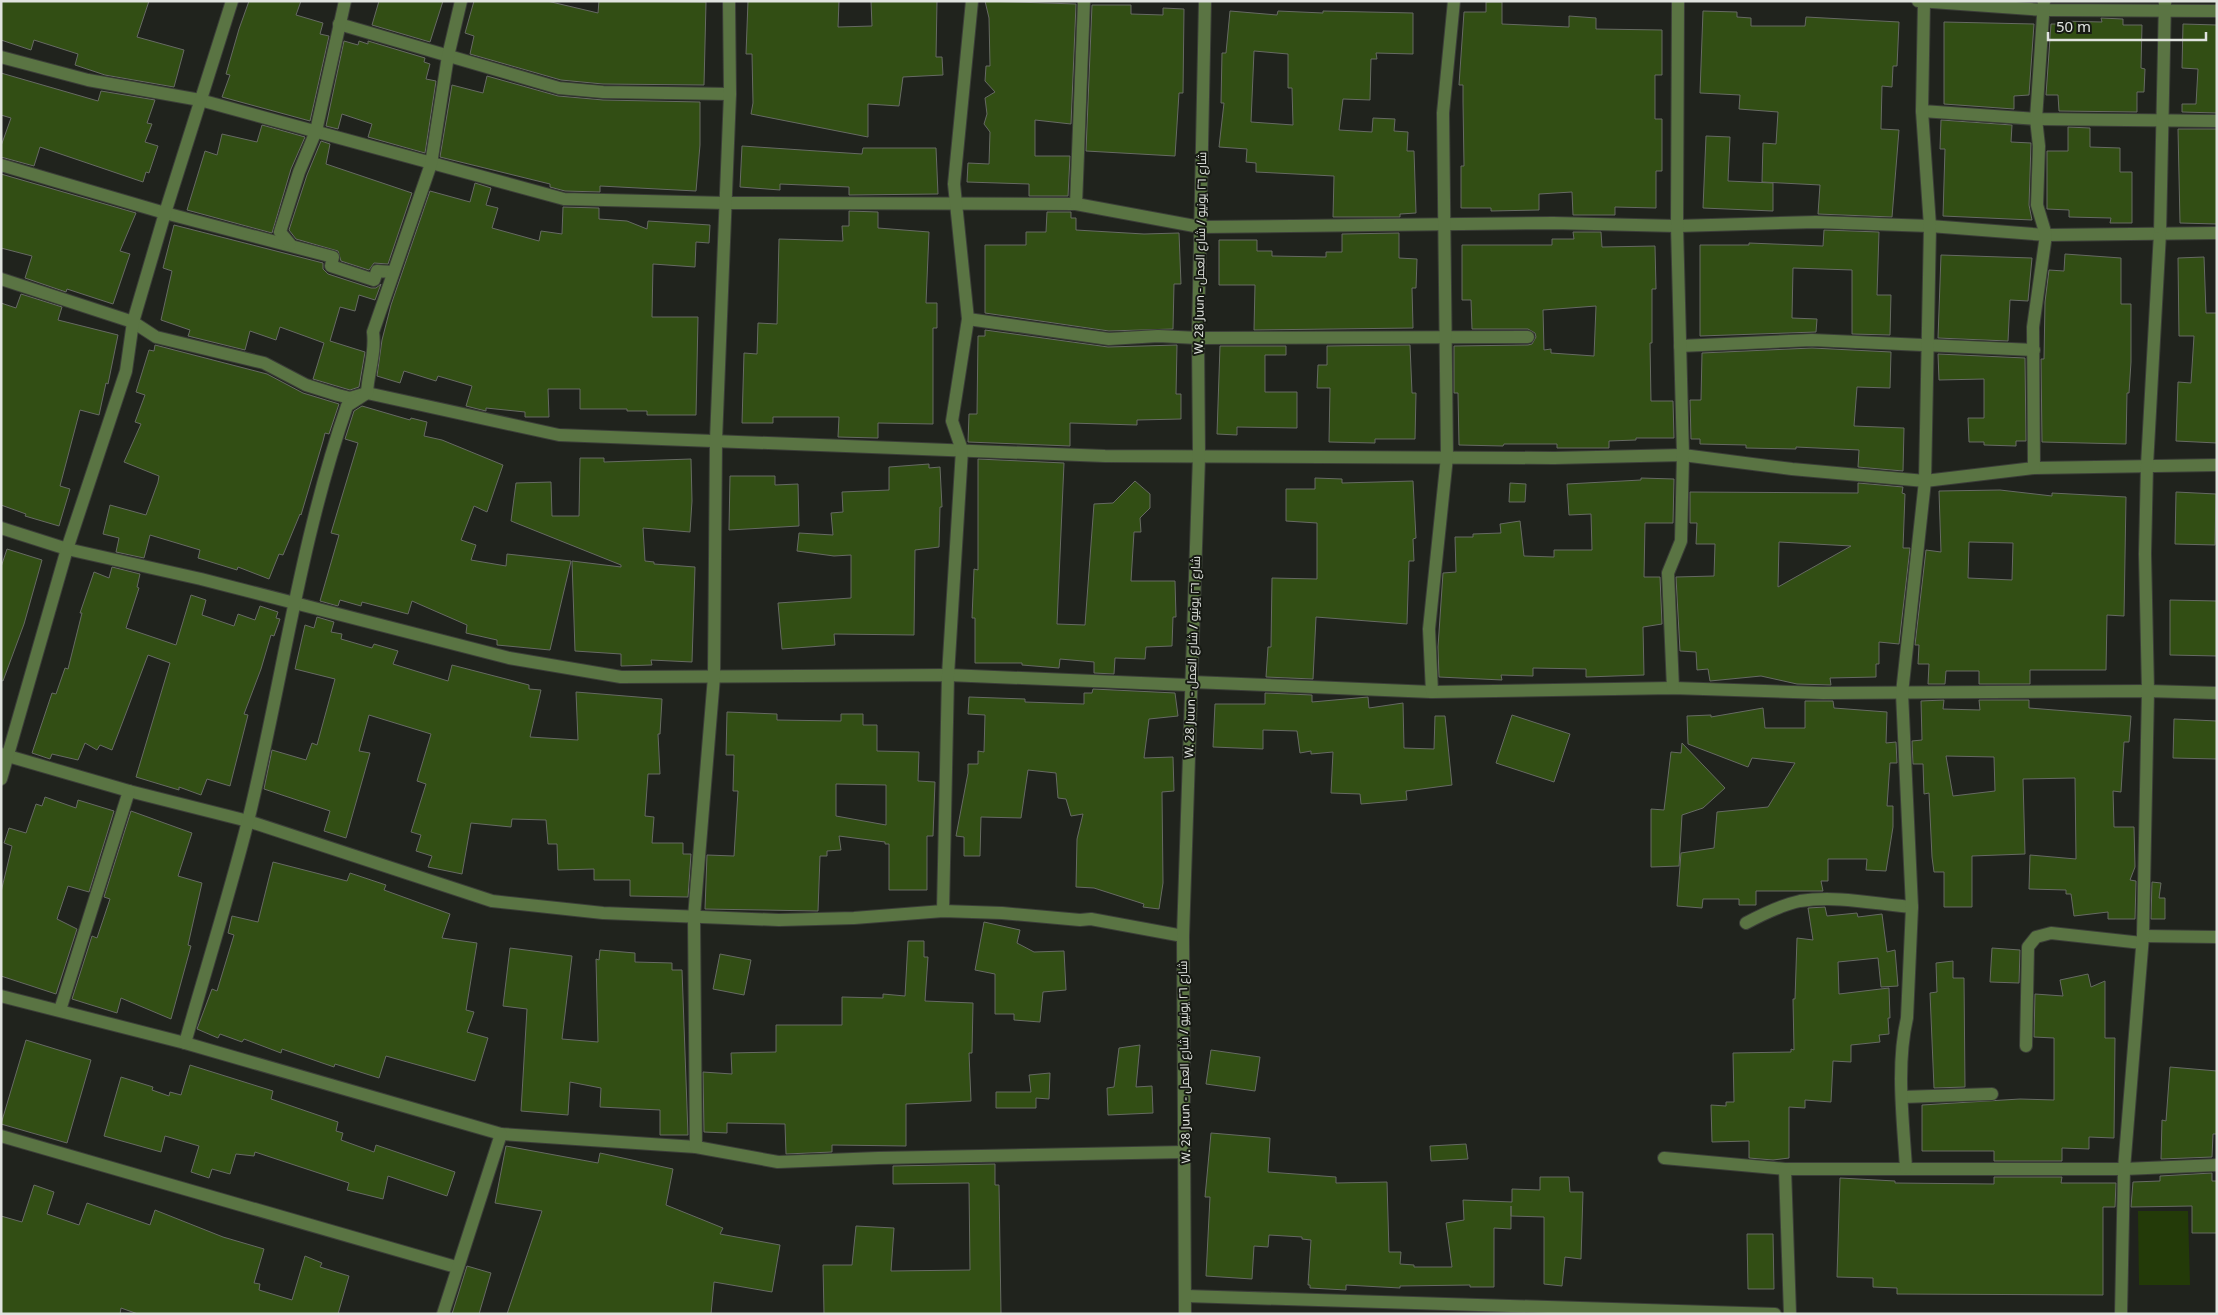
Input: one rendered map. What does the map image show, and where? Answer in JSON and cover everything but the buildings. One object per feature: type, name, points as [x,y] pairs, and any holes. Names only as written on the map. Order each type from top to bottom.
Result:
[{"type":"street","points":[[1,780],[4,755],[67,550],[126,370],[133,322],[165,212],[232,1]]},
{"type":"street","points":[[290,244],[280,232],[299,172],[316,131],[345,1]]},
{"type":"street","points":[[367,393],[368,374],[375,347],[373,332],[431,164],[448,56],[461,1]]},
{"type":"street","points":[[696,1148],[694,917],[714,677],[716,440],[730,94],[729,1]]},
{"type":"street","points":[[943,911],[948,675],[962,450],[952,421],[968,319],[954,184],[972,1]]},
{"type":"street","points":[[1076,204],[1084,1]]},
{"type":"street","name":"W. 28 Juun - شارع ٢٦ يونيو / شارع العمل","points":[[1185,1314],[1183,936],[1199,457],[1198,338],[1206,1]]},
{"type":"street","points":[[1432,692],[1429,629],[1448,457],[1443,223],[1444,112],[1454,1]]},
{"type":"street","points":[[1673,688],[1668,573],[1681,541],[1684,455],[1677,226],[1678,1]]},
{"type":"street","points":[[1918,1],[2165,6],[2217,11]]},
{"type":"street","points":[[1906,1168],[1902,1097],[1903,1035],[1907,1018],[1912,907],[1902,693],[1925,481],[1926,344],[1930,226],[1922,111],[1924,1]]},
{"type":"street","points":[[2034,468],[2034,350],[2032,328],[2046,235],[2037,205],[2039,146],[2036,119],[2044,5]]},
{"type":"street","points":[[2121,1314],[2124,1169],[2143,939],[2148,691],[2145,554],[2146,465],[2160,233],[2165,6]]},
{"type":"street","points":[[339,24],[559,88],[603,92],[730,94]]},
{"type":"street","points":[[1,57],[88,80],[200,100],[564,199],[726,203],[1076,204],[1200,227],[1443,223],[1677,226],[1816,222],[1930,226],[2046,235],[2217,233]]},
{"type":"street","points":[[1922,111],[2036,119],[2217,121]]},
{"type":"street","points":[[1,165],[333,257],[331,266],[374,280],[377,271],[393,272]]},
{"type":"street","points":[[1,279],[133,322],[156,337],[264,363],[306,386],[338,395],[350,398],[367,393],[559,435],[1105,456],[1554,458],[1684,455],[1792,469],[1925,481],[2034,468],[2217,465]]},
{"type":"street","points":[[968,319],[1109,339],[1158,336],[1198,338],[1528,337]]},
{"type":"street","points":[[1680,346],[1812,340],[2034,350]]},
{"type":"street","points":[[185,1043],[248,821],[293,604],[323,486],[347,406],[367,393]]},
{"type":"street","points":[[1,528],[67,550],[201,579],[509,658],[620,677],[948,675],[1188,686],[1192,682],[1432,692],[1673,688],[1902,693],[2148,691],[2217,693]]},
{"type":"street","points":[[4,755],[129,792],[248,821],[492,901],[603,913],[779,920],[854,918],[943,911],[1091,918],[1183,936]]},
{"type":"street","points":[[60,1010],[129,792]]},
{"type":"street","points":[[1746,923],[1775,908],[1800,901],[1833,900],[1912,907]]},
{"type":"street","points":[[2026,1046],[2028,947],[2036,937],[2050,933],[2143,939],[2217,937]]},
{"type":"street","points":[[1,996],[185,1043],[501,1134],[696,1148],[778,1162],[1185,1152]]},
{"type":"street","points":[[1902,1097],[1992,1094]]},
{"type":"street","points":[[443,1314],[456,1267],[501,1134]]},
{"type":"street","points":[[1,1136],[456,1267]]},
{"type":"street","points":[[1664,1158],[1785,1169],[2124,1169],[2217,1165]]},
{"type":"street","points":[[1785,1169],[1790,1314]]},
{"type":"street","points":[[1186,1296],[1775,1314]]},
{"type":"green space","points":[[2138,1211],[2188,1211],[2190,1285],[2139,1285]]}]
